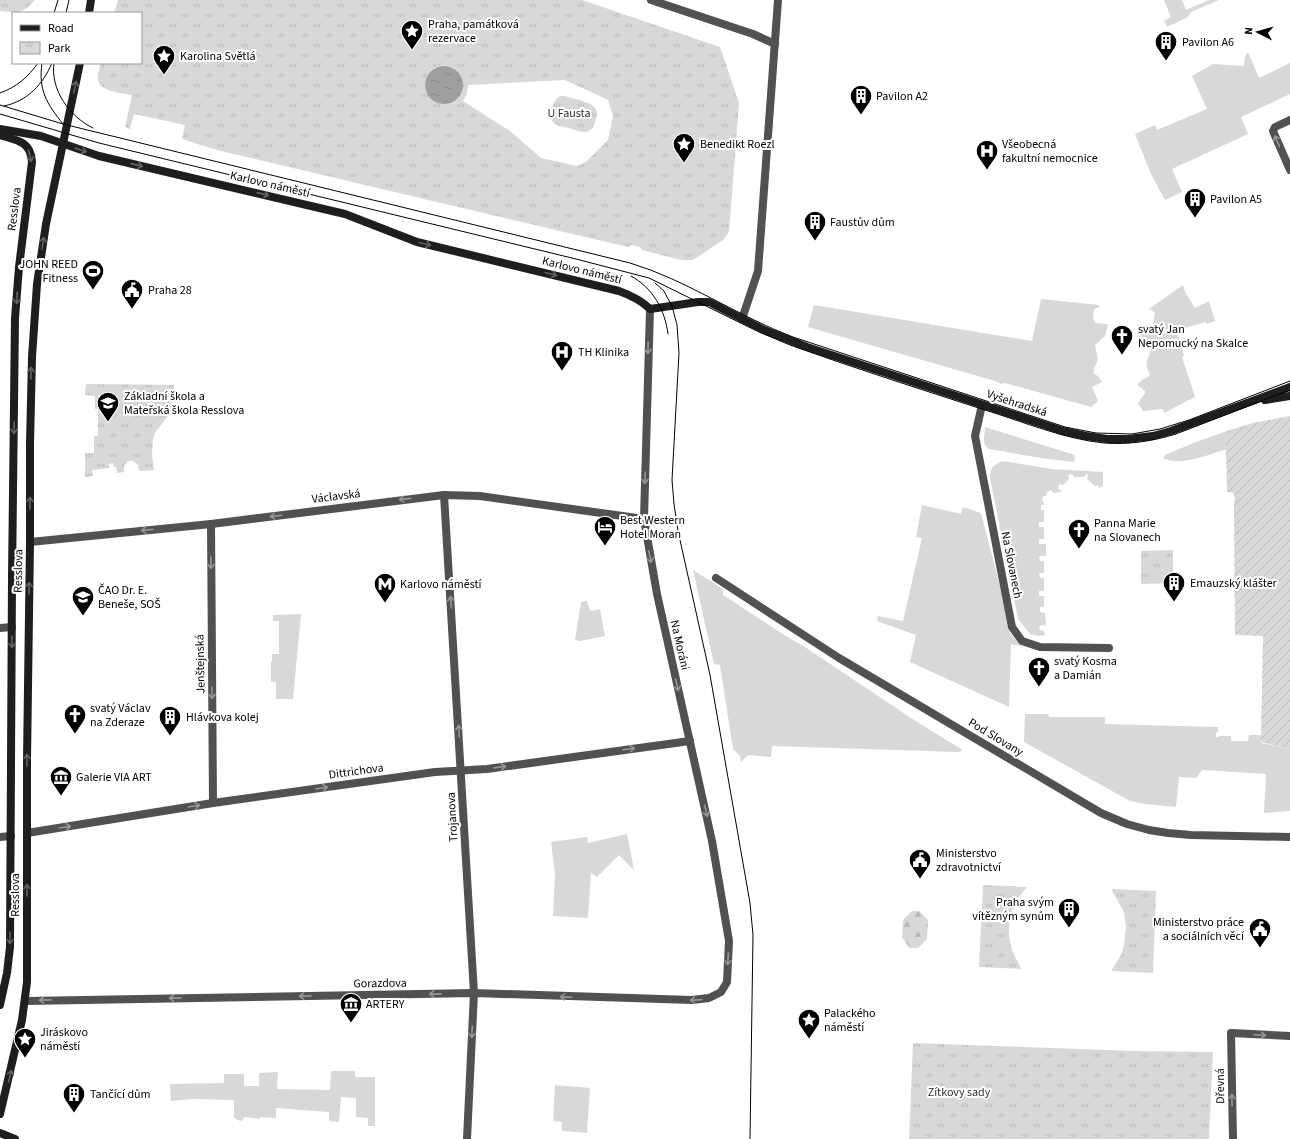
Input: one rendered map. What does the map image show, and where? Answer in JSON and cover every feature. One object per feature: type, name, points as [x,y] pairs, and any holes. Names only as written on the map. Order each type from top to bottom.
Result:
[{"type":"main road","points":[[89,12],[91,0]]},
{"type":"main road","points":[[63,144],[80,64]]},
{"type":"main road","name":"Karlovo náměstí","points":[[0,129],[41,136],[99,156],[345,214],[417,242],[619,291],[635,298],[650,309]]},
{"type":"main road","name":"Resslova","points":[[0,135],[27,146],[32,162],[19,267],[16,318],[9,959],[0,1002]]},
{"type":"main road","name":"Resslova","points":[[26,1000],[28,950],[27,833],[32,357],[37,284],[46,224],[63,144]]},
{"type":"main road","points":[[650,309],[698,302],[709,302],[742,319]]},
{"type":"main road","name":"Vyšehradská","points":[[742,319],[764,330],[807,347],[1063,431],[1097,438],[1138,438],[1162,434],[1290,387]]},
{"type":"main road","points":[[1246,403],[1290,396]]},
{"type":"main road","points":[[0,1114],[17,1046],[26,1000]]},
{"type":"main road","points":[[0,1133],[15,1139]]},
{"type":"street","points":[[651,0],[753,34],[775,44]]},
{"type":"street","points":[[742,319],[758,271],[778,0]]},
{"type":"street","points":[[1290,120],[1275,127],[1273,131],[1290,170]]},
{"type":"street","name":"Na Moráni","points":[[650,309],[644,519],[656,594],[712,841],[729,941],[727,982]]},
{"type":"street","name":"Na Slovanech","points":[[982,405],[975,436],[1012,627],[1022,641],[1040,648],[1109,648]]},
{"type":"street","name":"Václavská","points":[[30,542],[211,524],[444,495],[480,496],[644,519]]},
{"type":"street","name":"Trojanova","points":[[444,495],[474,993],[467,1139]]},
{"type":"street","name":"Jenštejnská","points":[[211,524],[213,803]]},
{"type":"street","name":"Pod Slovany","points":[[716,578],[839,658],[1101,813],[1127,824],[1168,833],[1191,835],[1290,837]]},
{"type":"street","points":[[0,628],[12,627]]},
{"type":"street","name":"Dittrichova","points":[[27,833],[213,803],[435,772],[486,769],[690,741]]},
{"type":"street","points":[[0,837],[11,836]]},
{"type":"street","name":"Gorazdova","points":[[26,1000],[474,993],[692,1000],[709,998],[721,992],[727,982]]},
{"type":"street","name":"Dřevná","points":[[1233,1139],[1230,1033],[1290,1036]]},
{"type":"green space","points":[[0,0],[35,0],[27,8],[19,12],[11,12],[0,11]]},
{"type":"green space","points":[[118,0],[582,0],[720,47],[739,103],[729,232],[723,240],[693,260],[681,260],[642,250],[640,247],[632,245],[628,247],[217,150],[182,139],[185,125],[134,114],[130,129],[125,127],[132,95],[112,91],[102,87],[99,83],[98,75],[101,64],[142,64],[142,12],[114,12]],"holes":[[[438,66],[445,66],[455,69],[460,80],[461,92],[453,101],[426,92],[425,88],[427,77],[431,71]],[[565,80],[608,100],[613,116],[608,140],[586,162],[577,166],[541,158],[510,131],[463,101],[467,94],[468,85]]]},
{"type":"green space","points":[[1164,0],[1182,0],[1186,10],[1209,0],[1219,0],[1191,12],[1188,17],[1167,27],[1164,21],[1171,17]]},
{"type":"green space","points":[[1248,52],[1259,78],[1290,63],[1290,94],[1241,117],[1248,134],[1172,169],[1182,192],[1165,200],[1151,174],[1135,134],[1155,125],[1157,130],[1207,109],[1192,76],[1213,64],[1244,66],[1245,57]]},
{"type":"green space","name":"U Fausta","points":[[560,96],[579,100],[594,107],[597,115],[591,130],[584,132],[559,126],[554,123],[551,116],[551,108]]},
{"type":"green space","points":[[1183,285],[1185,292],[1195,308],[1209,301],[1215,321],[1177,330],[1184,356],[1182,357],[1195,397],[1164,413],[1163,409],[1143,411],[1138,403],[1145,391],[1137,385],[1150,375],[1147,362],[1151,347],[1142,338],[1139,326],[1150,327],[1153,325],[1155,313],[1149,309]]},
{"type":"green space","points":[[1041,299],[1099,305],[1099,307],[1094,309],[1093,319],[1096,323],[1108,324],[1105,336],[1095,345],[1097,362],[1094,369],[1094,374],[1098,376],[1102,382],[1092,387],[1098,401],[1091,407],[1005,383],[1001,384],[808,327],[814,305],[1032,341]]},
{"type":"green space","points":[[86,384],[174,385],[171,412],[155,433],[153,439],[152,454],[154,470],[139,471],[138,465],[133,461],[128,461],[124,466],[124,472],[117,473],[116,467],[114,467],[113,463],[109,464],[109,468],[92,470],[93,476],[85,477],[85,453],[94,453],[94,436],[98,436],[98,409],[95,409],[95,396],[85,395]]},
{"type":"green space","points":[[1290,416],[1290,749],[1261,742],[1263,636],[1235,635],[1235,500],[1234,493],[1227,492],[1226,450],[1224,450],[1227,431],[1253,423]]},
{"type":"green space","points":[[985,427],[1075,455],[1074,462],[989,449],[984,442]]},
{"type":"green space","points":[[1227,431],[1224,450],[1185,461],[1163,458],[1165,455]]},
{"type":"green space","points":[[1002,461],[1052,469],[1103,472],[1103,486],[1099,488],[1098,485],[1095,486],[1087,479],[1088,475],[1086,474],[1084,477],[1074,477],[1072,474],[1068,475],[1069,479],[1063,485],[1059,484],[1058,489],[1061,490],[1061,492],[1053,493],[1052,490],[1046,492],[1046,496],[1043,496],[1042,501],[1044,502],[1044,505],[1041,505],[1041,510],[1044,510],[1044,522],[1039,522],[1039,527],[1044,527],[1044,539],[1039,539],[1039,544],[1046,544],[1046,556],[1039,556],[1040,561],[1044,561],[1044,573],[1039,573],[1040,578],[1044,578],[1044,591],[1039,591],[1039,596],[1044,596],[1044,607],[1040,607],[1040,612],[1045,613],[1046,625],[1039,626],[1040,630],[1044,631],[1045,635],[1040,636],[1030,634],[1018,619],[990,478],[993,467]]},
{"type":"green space","points":[[922,505],[961,514],[963,507],[981,513],[1001,590],[1010,633],[1021,646],[1011,644],[1009,707],[910,662],[916,635],[877,621],[878,616],[903,621],[922,538],[916,537]]},
{"type":"green space","points":[[1173,550],[1173,583],[1141,584],[1141,551]]},
{"type":"green space","points":[[693,570],[723,589],[723,595],[805,647],[962,751],[772,746],[771,757],[748,755],[741,762],[740,756],[733,749],[720,665],[714,664]]},
{"type":"green space","points":[[587,601],[590,611],[600,609],[605,636],[580,641],[575,640],[581,602]]},
{"type":"green space","points":[[301,614],[293,699],[276,699],[276,682],[271,682],[271,662],[272,654],[279,654],[279,621],[273,621],[273,615]]},
{"type":"green space","points":[[1025,714],[1048,714],[1049,717],[1105,717],[1105,724],[1218,727],[1216,737],[1231,736],[1231,741],[1248,741],[1249,735],[1261,735],[1261,743],[1290,749],[1290,811],[1264,813],[1266,774],[1202,770],[1196,778],[1179,777],[1176,807],[1130,801],[1024,742]]},
{"type":"green space","points":[[627,834],[634,870],[619,855],[597,877],[591,873],[588,918],[553,916],[555,874],[551,842],[587,837],[588,843]]},
{"type":"green space","points":[[983,885],[1027,887],[1015,905],[1009,925],[1009,939],[1021,969],[979,967]]},
{"type":"green space","points":[[1111,889],[1156,891],[1153,973],[1111,971],[1121,955],[1126,927],[1124,912]]},
{"type":"green space","points":[[912,911],[919,911],[928,920],[927,939],[918,948],[910,948],[902,938],[903,920]]},
{"type":"green space","name":"Zítkovy sady","points":[[913,1043],[1135,1051],[1213,1052],[1209,1139],[909,1139]]},
{"type":"green space","points":[[331,1071],[355,1071],[355,1077],[375,1077],[375,1126],[368,1126],[368,1118],[356,1117],[356,1098],[341,1097],[339,1122],[329,1121],[329,1112],[276,1108],[276,1118],[260,1117],[259,1119],[244,1117],[242,1121],[234,1118],[234,1100],[194,1099],[171,1101],[170,1084],[224,1083],[224,1074],[244,1074],[244,1086],[259,1086],[259,1073],[278,1072],[277,1089],[330,1090]]},
{"type":"green space","points":[[555,1085],[590,1088],[587,1133],[562,1131],[562,1122],[553,1121]]},
{"type":"water","points":[[440,66],[448,66],[455,69],[460,74],[463,85],[460,96],[455,101],[448,104],[440,104],[433,101],[428,96],[425,89],[425,81],[428,74],[433,69]]},
{"type":"tram line","points":[[54,12],[58,0]]},
{"type":"tram line","points":[[66,12],[69,0]]},
{"type":"tram line","points":[[0,93],[12,88],[22,81],[37,64]]},
{"type":"tram line","points":[[42,64],[41,81],[45,96],[52,110],[63,124]]},
{"type":"tram line","points":[[4,106],[13,104],[34,90],[44,78],[52,64]]},
{"type":"tram line","points":[[54,64],[55,83],[63,102],[77,117],[93,128]]},
{"type":"tram line","points":[[0,105],[63,124],[630,263],[651,270],[692,288],[752,319],[793,337],[1065,427],[1096,433],[1132,434],[1160,429],[1189,420],[1290,381]]},
{"type":"tram line","points":[[0,114],[99,143],[649,278],[759,332],[790,345],[1044,430],[1074,438],[1104,443],[1132,443],[1159,439],[1176,434],[1290,390]]},
{"type":"tram line","points":[[631,276],[646,287],[657,300],[664,316],[668,334]]},
{"type":"tram line","points":[[655,283],[664,291],[672,306],[677,325],[679,353],[672,480],[674,504],[678,531],[710,675],[750,903],[753,935],[750,1139]]},
{"type":"place","name":"Praha, památková rezervace","points":[[412,50]]},
{"type":"place","name":"Pavilon A6","points":[[1166,62]]},
{"type":"place","name":"Karolina Světlá","points":[[164,76]]},
{"type":"place","name":"Pavilon A2","points":[[861,116]]},
{"type":"place","name":"Benedikt Roezl","points":[[684,164]]},
{"type":"place","name":"Všeobecná fakultní nemocnice","points":[[987,170]]},
{"type":"place","name":"Pavilon A5","points":[[1195,218]]},
{"type":"place","name":"Faustův dům","points":[[815,242]]},
{"type":"place","name":"JOHN REED Fitness","points":[[93,290]]},
{"type":"place","name":"Praha 28","points":[[132,310]]},
{"type":"place","name":"svatý Jan Nepomucký na Skalce","points":[[1122,356]]},
{"type":"place","name":"TH Klinika","points":[[562,372]]},
{"type":"place","name":"Základní škola a Mateřská škola Resslova","points":[[108,422]]},
{"type":"place","name":"Best Western Hotel Moran","points":[[605,546]]},
{"type":"place","name":"Panna Marie na Slovanech","points":[[1079,550]]},
{"type":"place","name":"Emauzský klášter","points":[[1174,602]]},
{"type":"place","name":"Karlovo náměstí","points":[[385,604]]},
{"type":"place","name":"ČAO Dr. E. Beneše, SOŠ","points":[[83,616]]},
{"type":"place","name":"svatý Kosma a Damián","points":[[1039,688]]},
{"type":"place","name":"svatý Václav na Zderaze","points":[[75,734]]},
{"type":"place","name":"Hlávkova kolej","points":[[170,736]]},
{"type":"place","name":"Galerie VIA ART","points":[[61,796]]},
{"type":"place","name":"Ministerstvo zdravotnictví","points":[[920,880]]},
{"type":"place","name":"Praha svým vítězným synům","points":[[1069,928]]},
{"type":"place","name":"Ministerstvo práce a sociálních věcí","points":[[1260,948]]},
{"type":"place","name":"ARTERY","points":[[351,1024]]},
{"type":"place","name":"Palackého náměstí","points":[[809,1040]]},
{"type":"place","name":"Jiráskovo náměstí","points":[[25,1058]]},
{"type":"place","name":"Tančící dům","points":[[74,1114]]}]
